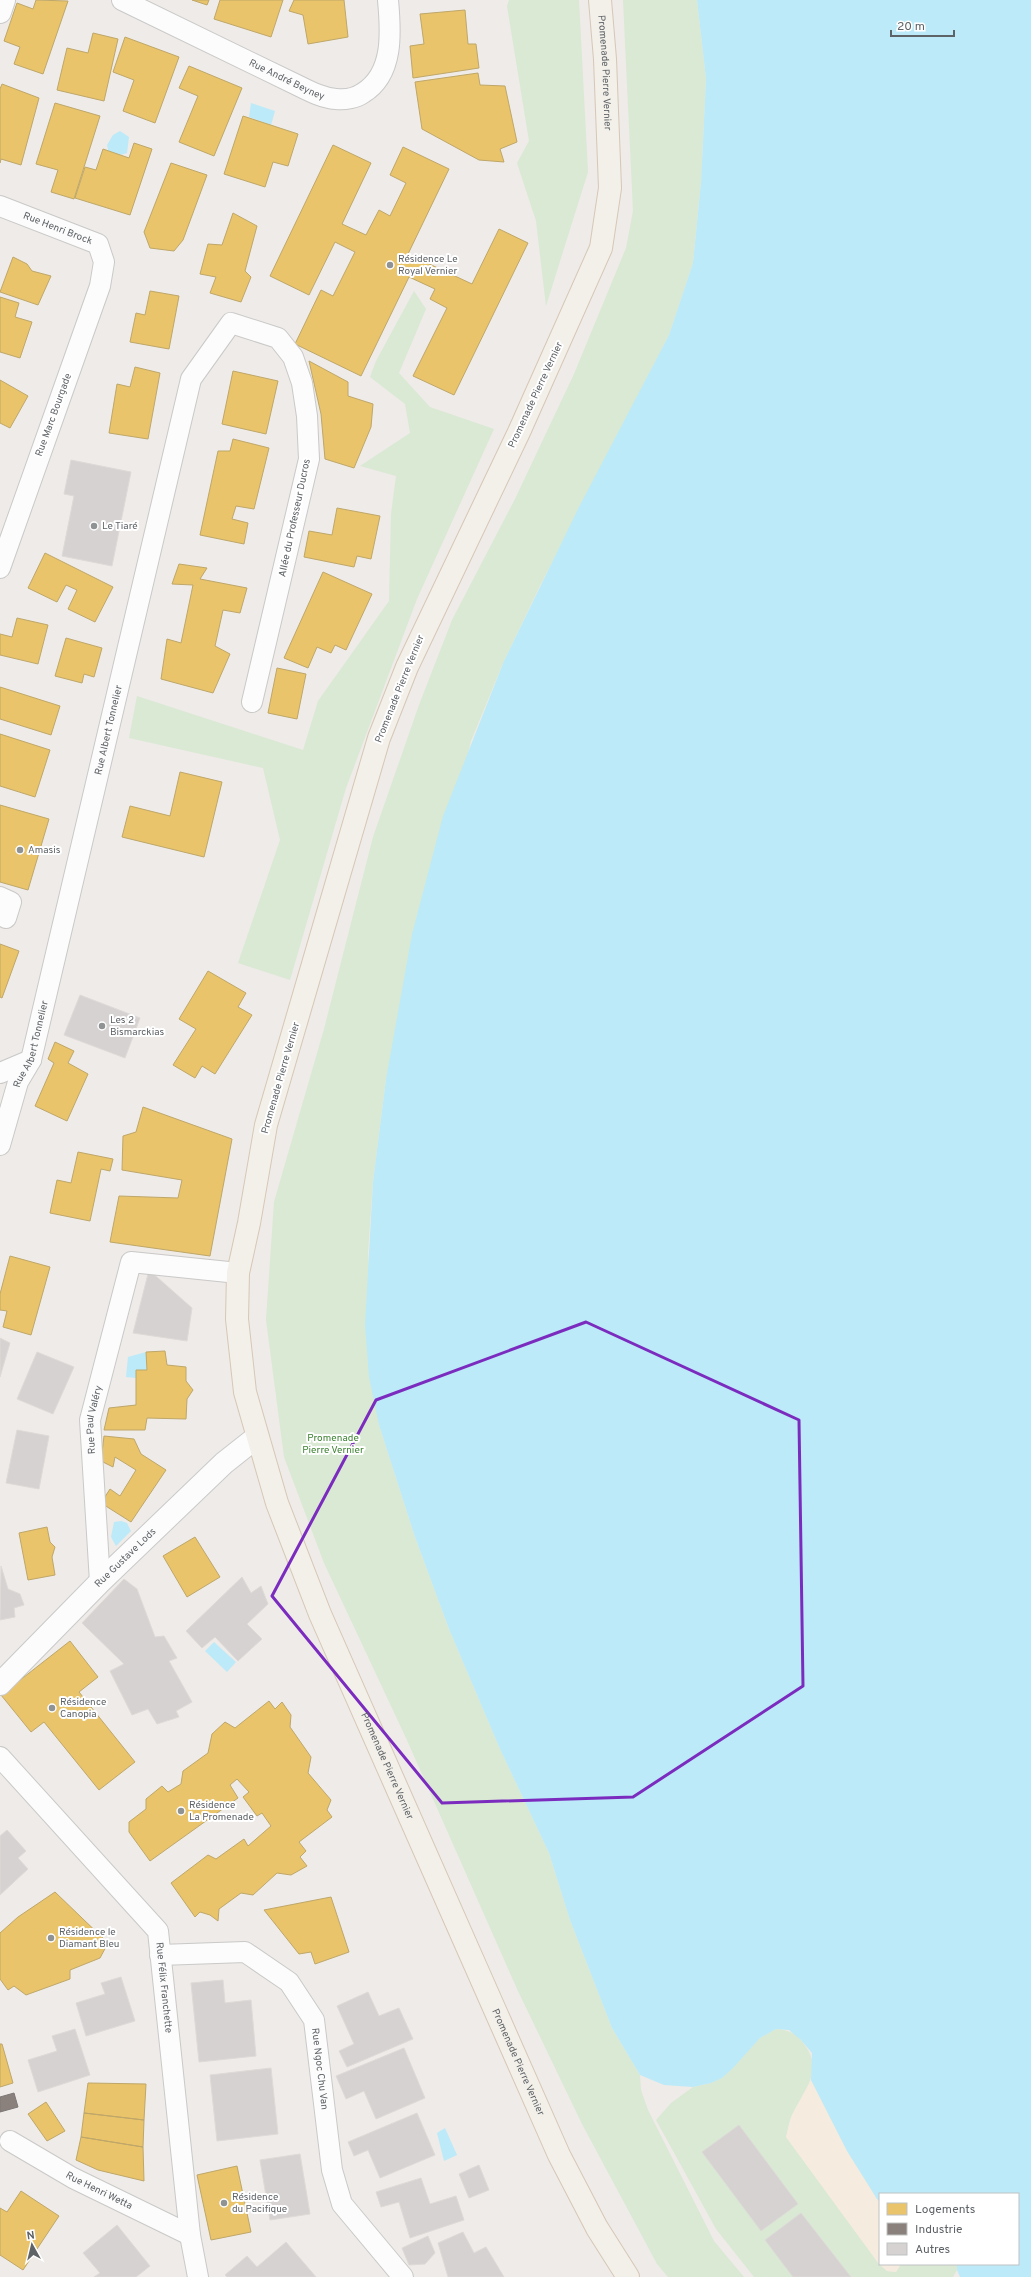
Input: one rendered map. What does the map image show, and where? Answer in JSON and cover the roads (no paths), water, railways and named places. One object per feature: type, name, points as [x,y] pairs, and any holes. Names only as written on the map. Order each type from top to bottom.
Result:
[{"type":"main road","name":"Promenade Pierre Vernier","points":[[600,0],[605,59],[610,188],[601,248],[519,432],[407,667],[379,738],[266,1125],[249,1223],[238,1273],[237,1319],[245,1392],[257,1437],[277,1503],[320,1614],[504,2026],[559,2155],[597,2228],[628,2277]]},
{"type":"street","points":[[0,12],[4,0]]},
{"type":"street","name":"Rue André Beyney","points":[[122,0],[318,95],[337,99],[360,95],[374,85],[383,72],[390,41],[388,0]]},
{"type":"street","name":"Rue Henri Brock","points":[[0,206],[98,244],[104,262]]},
{"type":"street","name":"Rue Marc Bourgade","points":[[0,568],[100,286],[104,262]]},
{"type":"street","name":"Allée du Professeur Ducros","points":[[232,323],[278,338],[292,357],[302,383],[307,416],[309,459],[252,702]]},
{"type":"street","name":"Rue Albert Tonnelier","points":[[0,1145],[18,1082],[31,1060],[192,379],[232,323]]},
{"type":"street","points":[[0,897],[11,902],[6,918]]},
{"type":"street","points":[[0,1073],[31,1060]]},
{"type":"street","name":"Rue Paul Valéry","points":[[100,1582],[90,1420],[131,1262],[238,1273]]},
{"type":"street","name":"Rue Gustave Lods","points":[[0,1684],[100,1582],[224,1463],[257,1437]]},
{"type":"street","name":"Rue Félix Franchette","points":[[0,1758],[158,1931],[190,2235],[198,2277]]},
{"type":"street","name":"Rue Ngoc Chu Van","points":[[160,1955],[245,1952],[289,1982],[314,2020],[332,2170],[342,2204],[403,2277]]},
{"type":"street","name":"Rue Henri Wetta","points":[[10,2141],[73,2178],[190,2235]]},
{"type":"water","points":[[697,0],[1031,0],[1031,2277],[960,2277],[957,2270],[957,2265],[1019,2265],[1019,2193],[879,2193],[879,2201],[877,2199],[847,2151],[811,2080],[812,2053],[801,2040],[789,2030],[776,2029],[760,2038],[733,2068],[722,2078],[711,2083],[693,2087],[664,2085],[640,2075],[612,2028],[570,1920],[549,1853],[500,1749],[449,1629],[415,1537],[379,1425],[369,1377],[365,1325],[373,1182],[386,1079],[412,934],[443,816],[504,661],[579,507],[669,335],[693,263],[701,182],[706,79]]},
{"type":"water","points":[[251,103],[275,111],[271,125],[249,117]]},
{"type":"water","points":[[120,131],[129,137],[127,153],[110,158],[107,145],[113,135]]},
{"type":"water","points":[[146,1352],[148,1372],[136,1378],[126,1377],[128,1357]]},
{"type":"water","points":[[121,1521],[127,1523],[131,1531],[116,1546],[111,1537],[114,1522]]},
{"type":"water","points":[[214,1642],[236,1662],[227,1672],[205,1651]]},
{"type":"water","points":[[445,2128],[457,2155],[444,2161],[437,2133]]},
{"type":"place","name":"Résidence Le Royal Vernier","points":[[390,265]]},
{"type":"place","name":"Le Tiaré","points":[[94,526]]},
{"type":"place","name":"Amasis","points":[[20,850]]},
{"type":"place","name":"Les 2 Bismarckias","points":[[102,1026]]},
{"type":"place","name":"Résidence Canopia","points":[[52,1708]]},
{"type":"place","name":"Résidence La Promenade","points":[[181,1811]]},
{"type":"place","name":"Résidence le Diamant Bleu","points":[[51,1938]]},
{"type":"place","name":"Résidence du Pacifique","points":[[224,2203]]}]
